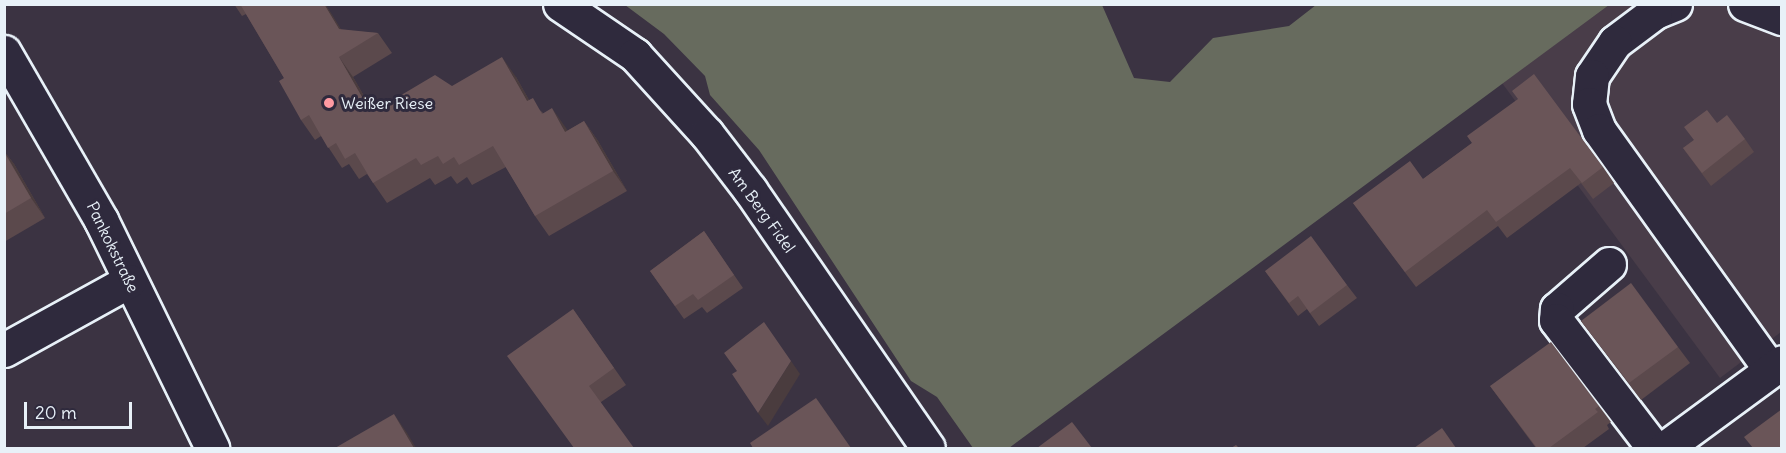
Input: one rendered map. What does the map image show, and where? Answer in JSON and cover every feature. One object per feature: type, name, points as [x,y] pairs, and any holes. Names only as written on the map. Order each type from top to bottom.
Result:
[{"type":"street","name":"Am Berg Fidel","points":[[560,4],[635,55],[706,134],[750,190],[928,448]]},
{"type":"street","points":[[1665,448],[1776,366],[1599,130],[1589,104],[1592,76],[1615,42],[1655,12],[1676,4]]},
{"type":"street","points":[[1745,4],[1782,18]]},
{"type":"street","name":"Pankokstraße","points":[[4,52],[101,219],[212,448]]},
{"type":"street","points":[[1609,264],[1557,309],[1556,320],[1654,448]]},
{"type":"street","points":[[4,350],[129,280]]},
{"type":"shaded area","points":[[625,5],[1102,5],[1134,78],[1170,82],[1213,38],[1289,26],[1316,5],[1609,5],[1009,448],[973,448],[937,397],[911,381],[759,150],[710,95],[705,76],[664,34]]},
{"type":"shaded area","points":[[1609,5],[1781,5],[1781,332],[1720,378],[1502,83]]},
{"type":"building","name":"Weißer Riese","points":[[240,4],[324,4],[339,29],[378,33],[339,57],[366,104],[371,101],[376,110],[435,75],[452,86],[502,57],[527,101],[533,98],[542,114],[552,108],[565,132],[584,121],[613,171],[535,216],[493,146],[459,165],[454,157],[443,164],[438,156],[421,165],[416,158],[373,183],[355,153],[345,159],[336,143],[328,148],[309,115],[301,120],[279,81],[284,78]]},
{"type":"building","points":[[1534,74],[1603,167],[1582,183],[1570,168],[1496,222],[1487,210],[1405,272],[1353,203],[1410,161],[1423,179],[1472,143],[1467,136],[1518,99],[1512,91]]},
{"type":"building","points":[[1707,110],[1717,123],[1727,115],[1745,139],[1702,173],[1683,148],[1694,140],[1684,127]]},
{"type":"building","points":[[4,152],[31,198],[4,214]]},
{"type":"building","points":[[704,231],[734,275],[698,300],[693,294],[675,306],[650,271]]},
{"type":"building","points":[[1311,236],[1347,285],[1310,313],[1298,296],[1289,303],[1265,271]]},
{"type":"building","points":[[1631,283],[1678,347],[1629,383],[1581,321]]},
{"type":"building","points":[[573,309],[614,368],[589,386],[634,448],[574,448],[507,356]]},
{"type":"building","points":[[764,322],[791,361],[758,413],[732,374],[737,371],[724,353]]},
{"type":"building","points":[[1551,342],[1599,406],[1595,409],[1598,412],[1549,448],[1537,448],[1490,386]]},
{"type":"building","points":[[816,398],[851,448],[753,448],[750,443]]},
{"type":"building","points":[[1782,409],[1782,448],[1753,448],[1744,437]]},
{"type":"building","points":[[394,414],[414,448],[335,448]]},
{"type":"building","points":[[1072,422],[1092,448],[1037,448]]},
{"type":"building","points":[[1442,428],[1456,448],[1414,448]]},
{"type":"place","name":"Weißer Riese","points":[[329,103]]}]
